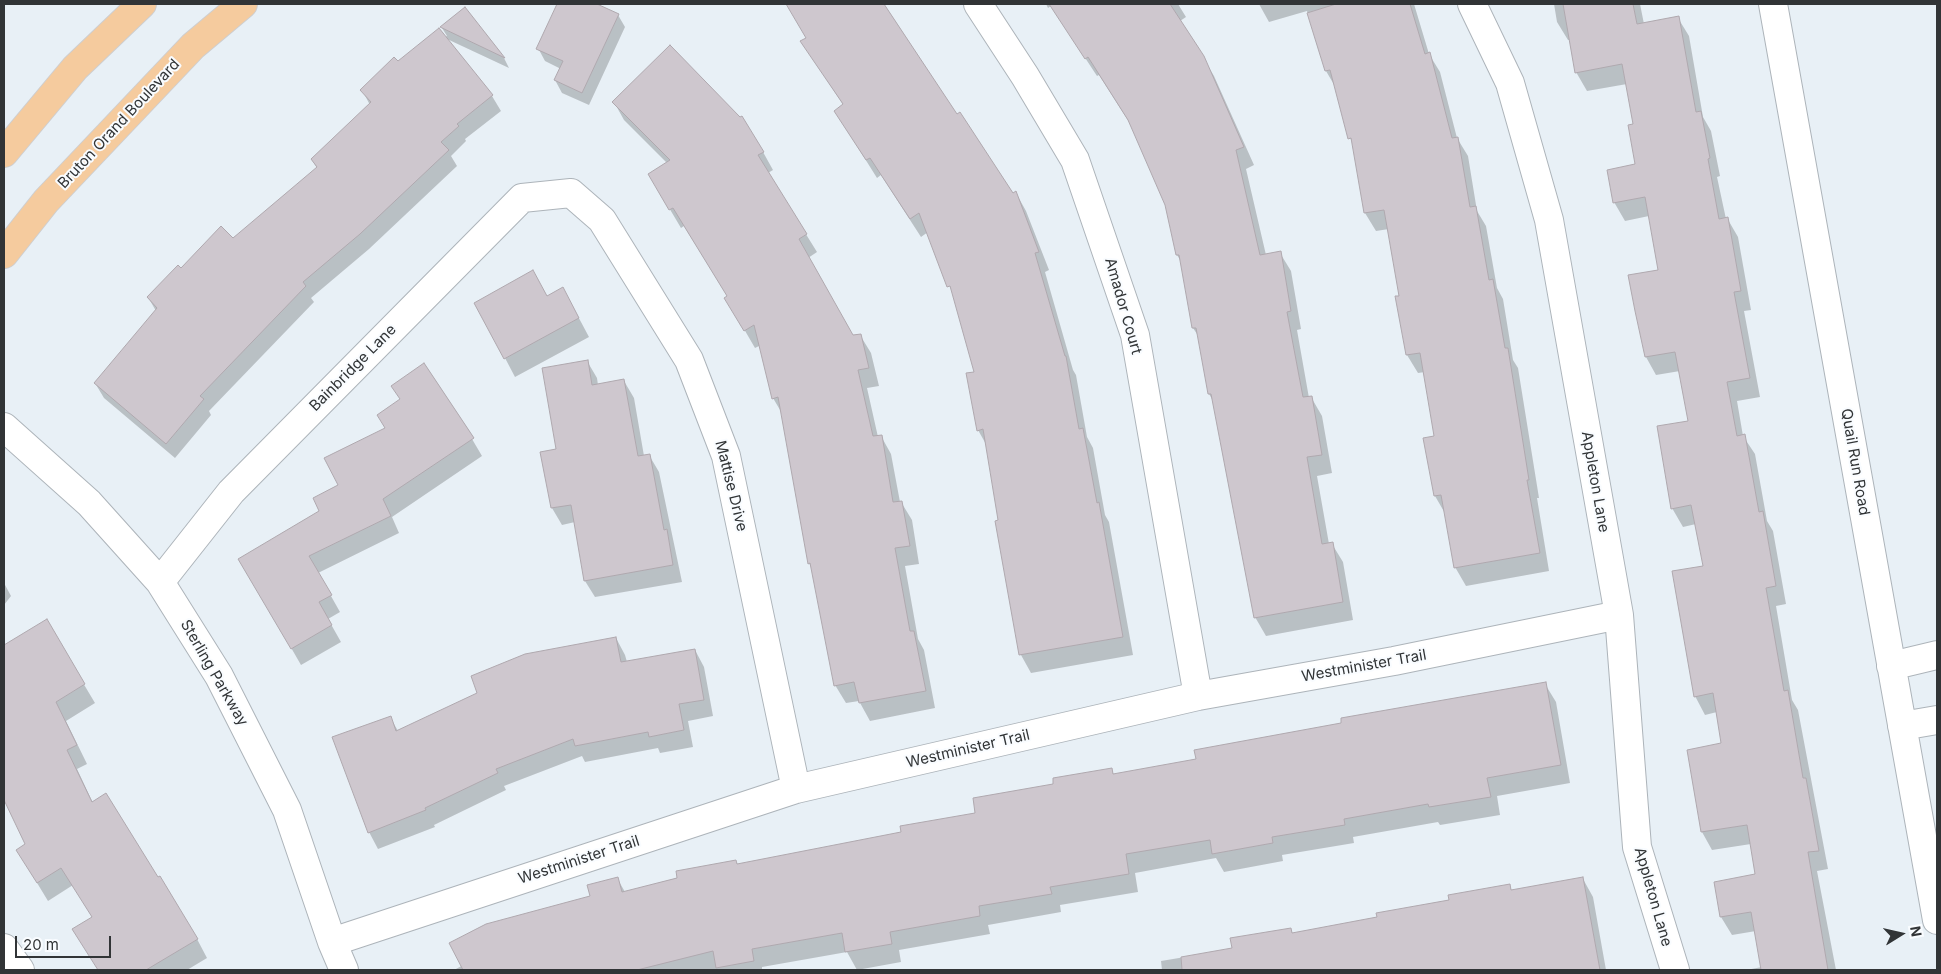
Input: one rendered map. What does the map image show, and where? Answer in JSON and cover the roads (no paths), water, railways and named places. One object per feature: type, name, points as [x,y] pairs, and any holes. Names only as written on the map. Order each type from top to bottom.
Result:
[{"type":"main road","points":[[4,154],[75,68],[142,4]]},
{"type":"main road","name":"Bruton Orand Boulevard","points":[[4,254],[46,201],[192,46],[243,4]]},
{"type":"street","name":"Amador Court","points":[[978,4],[1025,76],[1075,160],[1135,335],[1198,696]]},
{"type":"street","name":"Appleton Lane","points":[[1472,4],[1510,83],[1549,220],[1619,615],[1637,847],[1675,970]]},
{"type":"street","name":"Quail Run Road","points":[[1773,4],[1937,920]]},
{"type":"street","name":"Bainbridge Lane","points":[[160,582],[231,492],[522,198],[571,193]]},
{"type":"street","name":"Mattise Drive","points":[[571,193],[602,220],[689,360],[726,456],[796,789]]},
{"type":"street","name":"Sterling Parkway","points":[[4,427],[89,503],[160,582],[219,676],[287,810],[332,942],[344,970]]},
{"type":"street","name":"Westminister Trail","points":[[332,942],[796,789],[1198,696],[1394,661],[1619,615]]},
{"type":"street","points":[[1891,666],[1937,655]]},
{"type":"street","points":[[1902,726],[1937,720]]},
{"type":"street","points":[[4,948],[20,970]]}]
